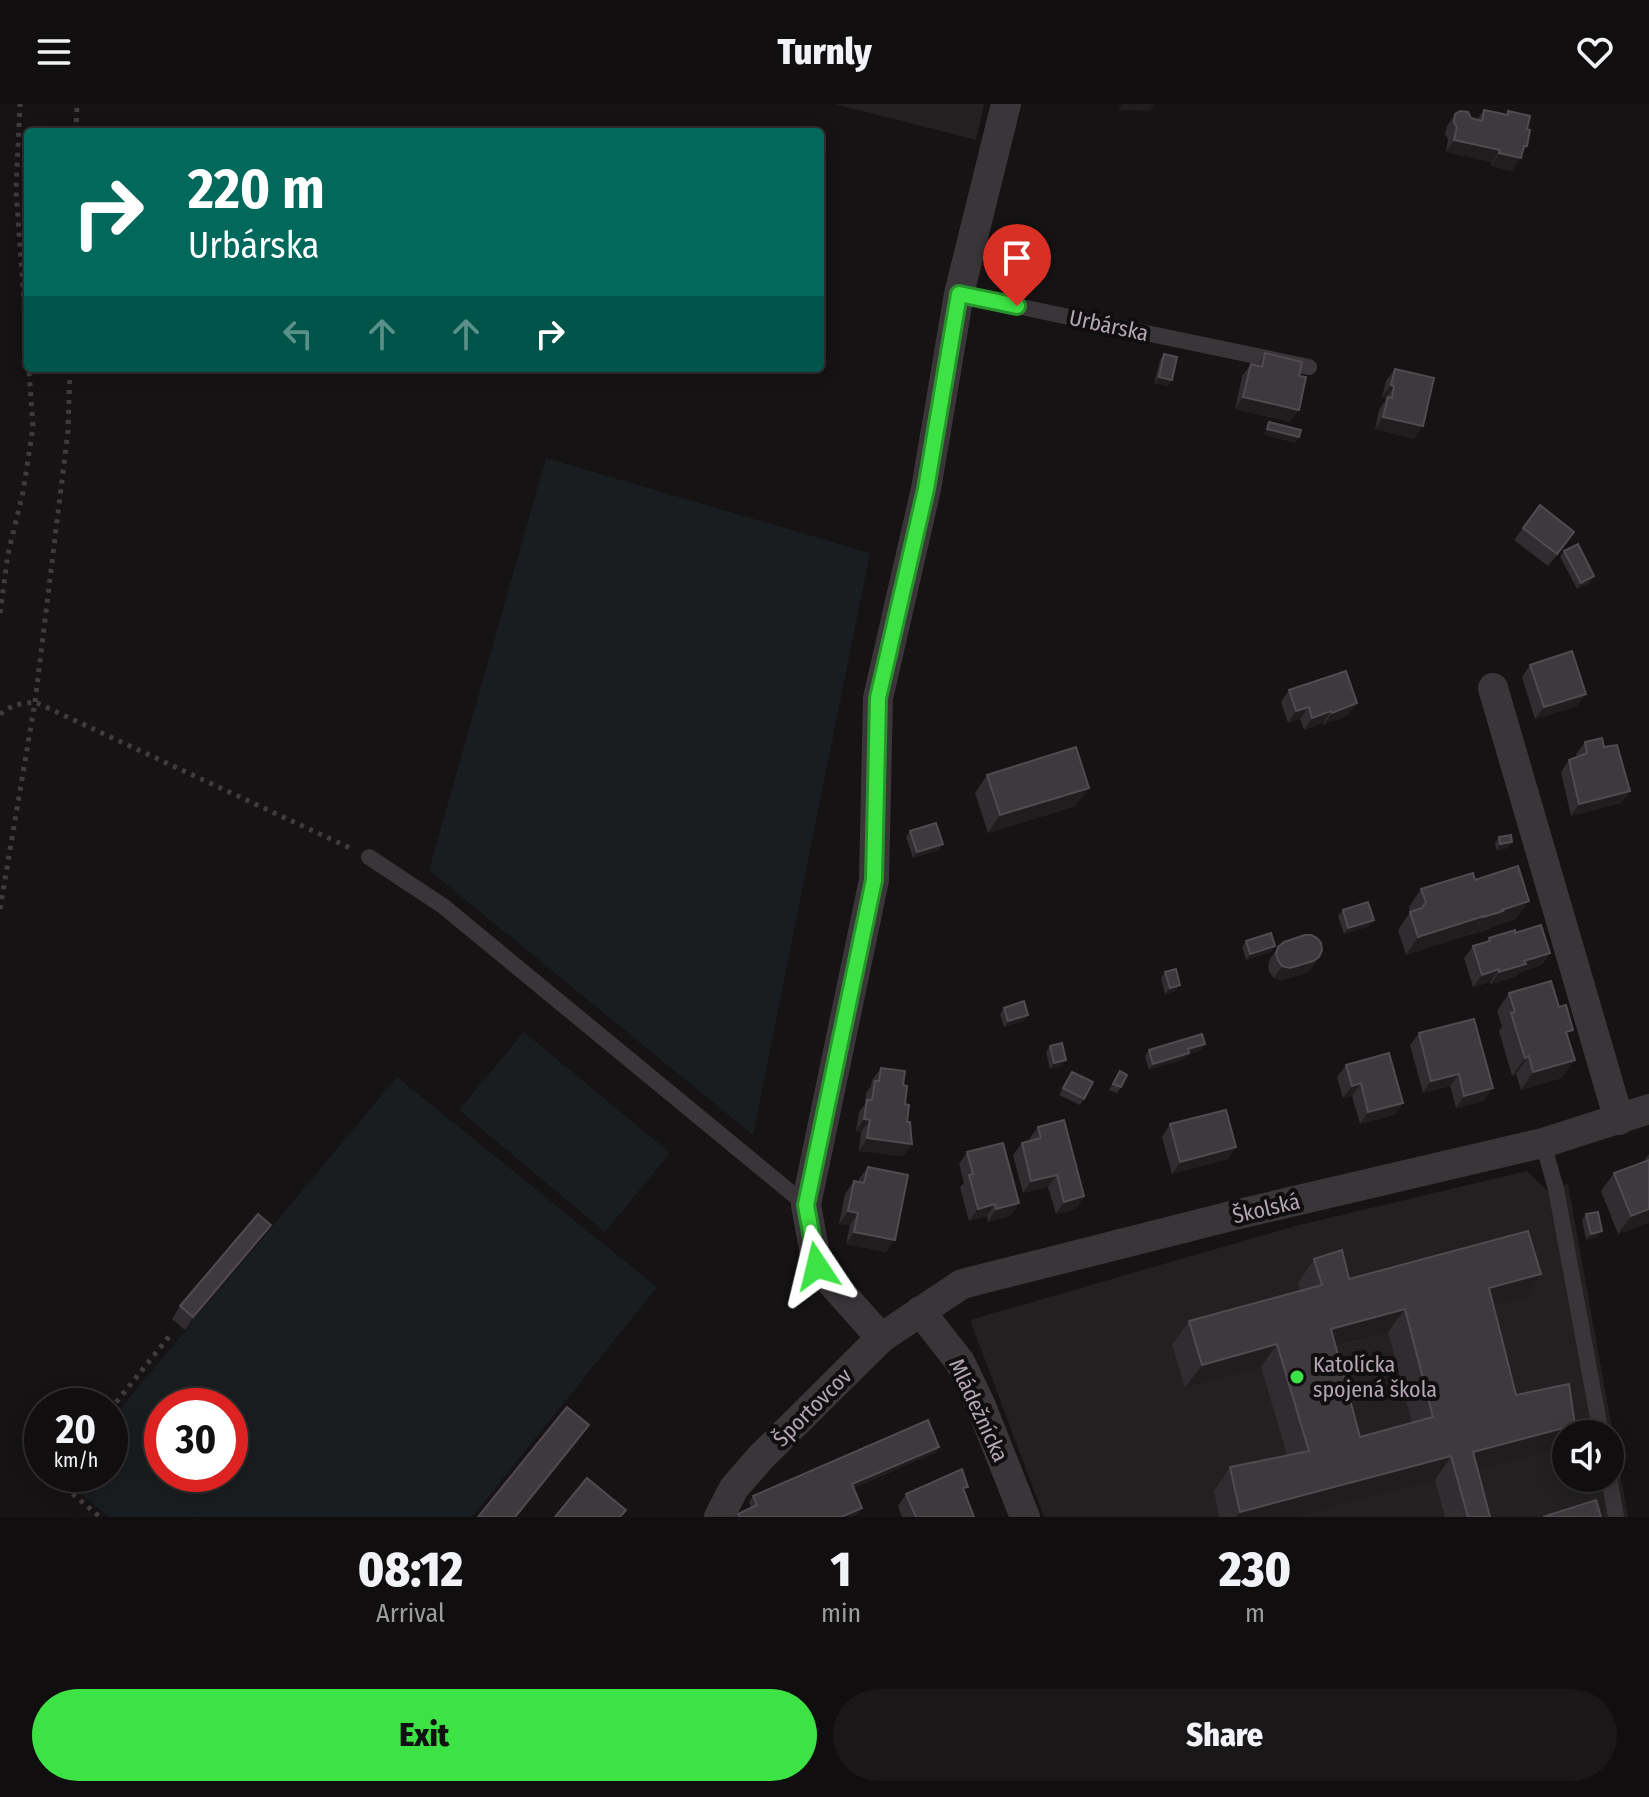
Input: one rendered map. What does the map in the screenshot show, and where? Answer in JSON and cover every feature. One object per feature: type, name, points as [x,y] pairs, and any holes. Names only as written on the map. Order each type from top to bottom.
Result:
[{"type":"street","points":[[881,1338],[817,1266],[806,1205],[874,880],[878,698],[926,489],[959,294],[1006,104]]},
{"type":"street","points":[[1493,688],[1619,1120]]},
{"type":"street","name":"Školská","points":[[920,1311],[962,1284],[1239,1214],[1543,1143],[1649,1109]]},
{"type":"street","name":"Športovcov","points":[[719,1517],[734,1488],[761,1457],[881,1338],[920,1311]]},
{"type":"street","name":"Mládežnícka","points":[[920,1311],[960,1362],[1025,1517]]},
{"type":"lane","name":"Urbárska","points":[[959,294],[1309,367]]},
{"type":"lane","points":[[369,857],[443,906],[806,1205]]},
{"type":"lane","points":[[1543,1143],[1556,1189],[1598,1420]]},
{"type":"lane","points":[[1612,1492],[1616,1517]]},
{"type":"path","points":[[20,104],[16,190],[24,302]]},
{"type":"path","points":[[76,128],[77,104]]},
{"type":"path","points":[[0,613],[8,554],[23,492],[33,427],[29,372]]},
{"type":"path","points":[[0,909],[35,702],[68,431],[70,372]]},
{"type":"path","points":[[0,714],[14,705],[35,702],[369,857]]},
{"type":"path","points":[[128,1388],[171,1334]]},
{"type":"path","points":[[71,1492],[100,1517]]},
{"type":"shaded area","points":[[834,104],[984,104],[976,140]]},
{"type":"shaded area","points":[[546,458],[870,553],[753,1135],[429,870]]},
{"type":"shaded area","points":[[524,1032],[670,1153],[605,1232],[459,1110]]},
{"type":"shaded area","points":[[397,1077],[657,1287],[472,1517],[109,1517],[78,1492],[128,1492],[128,1399]]},
{"type":"shaded area","name":"Katolícka spojená škola","points":[[1527,1171],[1548,1191],[1568,1184],[1611,1420],[1552,1420],[1552,1492],[1623,1492],[1628,1517],[1044,1517],[970,1320],[1295,1226]]},
{"type":"building","points":[[1484,110],[1530,116],[1527,146],[1524,146],[1521,158],[1454,140],[1457,127],[1455,114],[1468,112],[1471,118],[1482,121]]},
{"type":"building","points":[[1265,353],[1302,362],[1299,376],[1306,377],[1299,410],[1243,397],[1251,364],[1262,367]]},
{"type":"building","points":[[1164,354],[1177,357],[1172,380],[1159,377]]},
{"type":"building","points":[[1395,369],[1434,378],[1423,426],[1383,417],[1388,397],[1392,398]]},
{"type":"building","points":[[1269,422],[1301,430],[1299,437],[1267,429]]},
{"type":"building","points":[[1540,505],[1574,532],[1557,554],[1523,528]]},
{"type":"building","points":[[1578,544],[1594,576],[1581,583],[1564,551]]},
{"type":"building","points":[[1572,651],[1586,694],[1544,707],[1530,665]]},
{"type":"building","points":[[1346,671],[1357,703],[1312,718],[1309,707],[1296,711],[1289,690]]},
{"type":"building","points":[[1602,738],[1604,747],[1617,745],[1630,791],[1579,804],[1569,760],[1587,753],[1585,742]]},
{"type":"building","points":[[1076,747],[1089,788],[1000,815],[987,775]]},
{"type":"building","points":[[936,823],[943,844],[917,852],[910,831]]},
{"type":"building","points":[[1511,835],[1512,842],[1500,844],[1499,837]]},
{"type":"building","points":[[1518,866],[1529,901],[1418,937],[1410,912],[1422,908],[1426,902],[1421,889],[1473,873],[1475,880]]},
{"type":"building","points":[[1368,902],[1374,920],[1348,928],[1343,910]]},
{"type":"building","points":[[1541,925],[1550,953],[1524,961],[1526,964],[1482,975],[1473,946],[1490,941],[1489,938]]},
{"type":"building","points":[[1271,933],[1275,946],[1250,954],[1246,941]]},
{"type":"building","points":[[1305,935],[1317,938],[1321,943],[1319,957],[1290,968],[1282,966],[1276,954],[1278,947]]},
{"type":"building","points":[[1176,969],[1180,985],[1170,988],[1165,972]]},
{"type":"building","points":[[1551,981],[1559,1007],[1566,1005],[1573,1030],[1566,1032],[1575,1060],[1533,1072],[1529,1056],[1525,1058],[1511,1013],[1515,1012],[1509,993]]},
{"type":"building","points":[[1024,1001],[1028,1015],[1008,1021],[1004,1008]]},
{"type":"building","points":[[1474,1019],[1493,1088],[1464,1096],[1459,1074],[1431,1081],[1419,1033]]},
{"type":"building","points":[[1202,1034],[1205,1044],[1188,1049],[1189,1053],[1153,1064],[1149,1050]]},
{"type":"building","points":[[1062,1043],[1066,1060],[1054,1063],[1050,1046]]},
{"type":"building","points":[[1389,1053],[1403,1103],[1368,1112],[1361,1083],[1352,1086],[1346,1065]]},
{"type":"building","points":[[881,1068],[905,1071],[903,1085],[907,1086],[905,1104],[909,1105],[907,1122],[910,1122],[912,1144],[867,1138],[870,1120],[864,1119],[867,1100],[872,1100]]},
{"type":"building","points":[[1120,1071],[1127,1075],[1121,1087],[1113,1084]]},
{"type":"building","points":[[1072,1072],[1093,1082],[1084,1099],[1063,1088]]},
{"type":"building","points":[[1226,1110],[1236,1147],[1180,1162],[1170,1124]]},
{"type":"building","points":[[1064,1120],[1084,1196],[1064,1202],[1057,1175],[1031,1181],[1022,1143],[1041,1138],[1038,1127]]},
{"type":"building","points":[[1003,1143],[1019,1203],[996,1209],[995,1204],[978,1209],[967,1152]]},
{"type":"building","points":[[1649,1160],[1649,1209],[1631,1216],[1614,1173]]},
{"type":"building","points":[[868,1167],[908,1175],[895,1240],[854,1232],[858,1213],[848,1211],[854,1181],[864,1183]]},
{"type":"building","points":[[1598,1212],[1602,1231],[1591,1234],[1586,1214]]},
{"type":"building","points":[[258,1214],[271,1225],[193,1317],[180,1306]]},
{"type":"building","points":[[1528,1231],[1541,1274],[1489,1288],[1516,1395],[1569,1384],[1574,1420],[1552,1420],[1552,1431],[1473,1452],[1490,1517],[1468,1517],[1451,1456],[1240,1512],[1230,1467],[1309,1451],[1277,1344],[1202,1365],[1189,1321],[1322,1285],[1314,1259],[1342,1250],[1349,1279]],"holes":[[[1405,1309],[1433,1417],[1360,1437],[1331,1329]]]},
{"type":"building","points":[[567,1407],[589,1425],[515,1517],[478,1517]]},
{"type":"building","points":[[928,1420],[939,1447],[852,1484],[862,1508],[841,1517],[739,1517],[738,1514],[757,1505],[753,1496]]},
{"type":"building","points":[[962,1469],[968,1487],[963,1488],[974,1517],[916,1517],[906,1494]]},
{"type":"building","points":[[587,1478],[626,1510],[620,1517],[555,1517]]},
{"type":"building","points":[[1596,1500],[1601,1517],[1543,1517]]},
{"type":"place","name":"Katolícka spojená škola","points":[[1297,1377]]},
{"type":"route","points":[[817,1266],[806,1205],[874,880],[878,698],[926,489],[959,294],[1017,306]]}]
